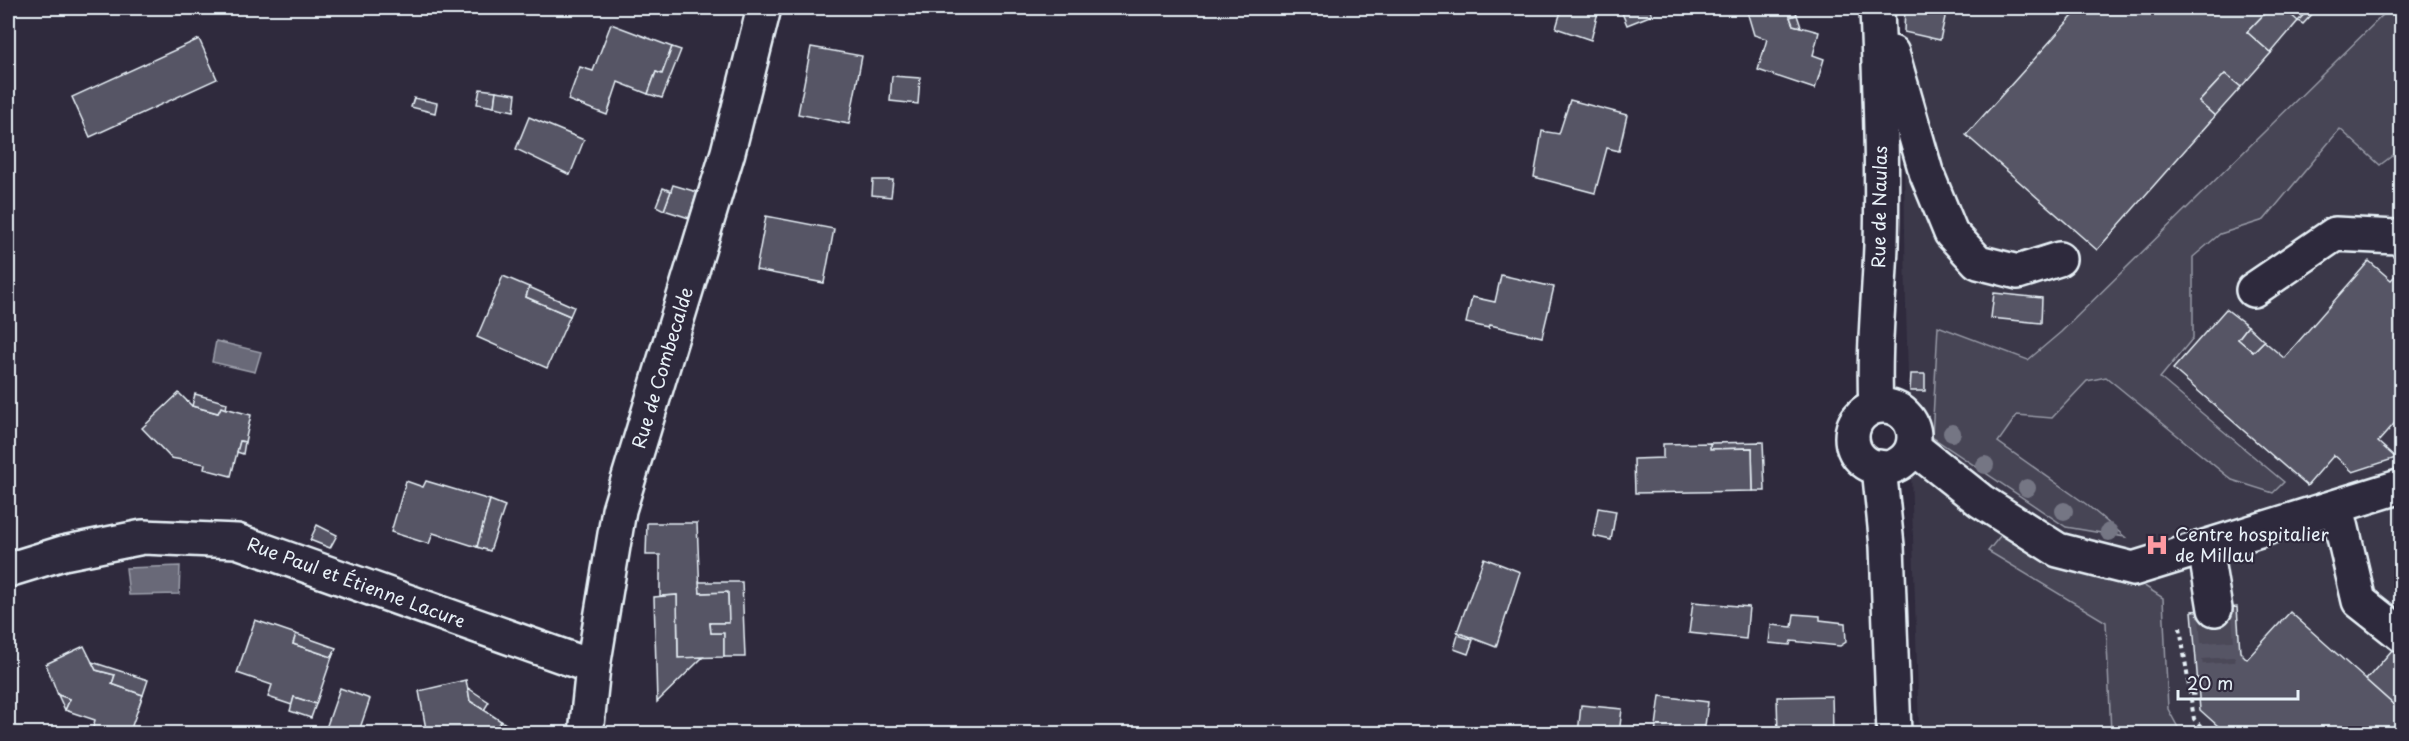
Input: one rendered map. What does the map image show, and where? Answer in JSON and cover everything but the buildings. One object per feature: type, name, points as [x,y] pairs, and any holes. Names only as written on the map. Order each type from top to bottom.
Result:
[{"type":"street","name":"Rue de Combecalde","points":[[586,734],[593,667],[619,510],[728,152],[764,8]]},
{"type":"street","points":[[1878,8],[1926,172],[1951,232],[1978,262],[2018,272],[2059,259]]},
{"type":"street","name":"Rue de Naulas","points":[[1876,406],[1882,129],[1878,8]]},
{"type":"street","points":[[2253,290],[2335,234],[2397,237],[2402,240]]},
{"type":"street","points":[[1876,406],[1895,408],[1909,419],[1914,437],[1913,447],[1900,463],[1879,468],[1860,458],[1852,438],[1858,418],[1876,406]]},
{"type":"street","points":[[1913,447],[1981,501],[2058,550],[2133,569],[2402,486]]},
{"type":"street","points":[[1879,468],[1887,546],[1894,734]]},
{"type":"street","points":[[2337,507],[2359,601],[2402,635]]},
{"type":"street","name":"Rue Paul et Étienne Lacure","points":[[8,570],[63,553],[143,537],[237,541],[593,667]]},
{"type":"street","points":[[2205,548],[2215,609]]},
{"type":"path","points":[[2178,615],[2194,719],[2208,734]]},
{"type":"path","points":[[2191,694],[2199,693]]},
{"type":"shaded area","name":"Centre hospitalier de Millau","points":[[1902,8],[2401,8],[2401,733],[1919,733],[1906,310]]},
{"type":"shaded area","points":[[2390,8],[2401,8],[2401,149],[2380,165],[2340,129],[2264,220],[2220,234],[2193,257],[2193,338],[2160,378],[2284,482],[2273,493],[2232,480],[2106,377],[2087,381],[2052,418],[2017,415],[1998,442],[2086,504],[2125,537],[2066,527],[1932,437],[1938,326],[2028,360],[2061,332]]},
{"type":"shaded area","points":[[2005,530],[2104,581],[2143,585],[2163,598],[2168,709],[2181,733],[2111,733],[2106,622],[1988,551]]},
{"type":"water","points":[[216,341],[261,352],[255,372],[212,362]]},
{"type":"water","points":[[180,566],[179,594],[129,595],[126,568]]},
{"type":"tunnel","points":[[2215,609],[2219,663]]},
{"type":"place","name":"Centre hospitalier de Millau","points":[[2157,545]]}]
